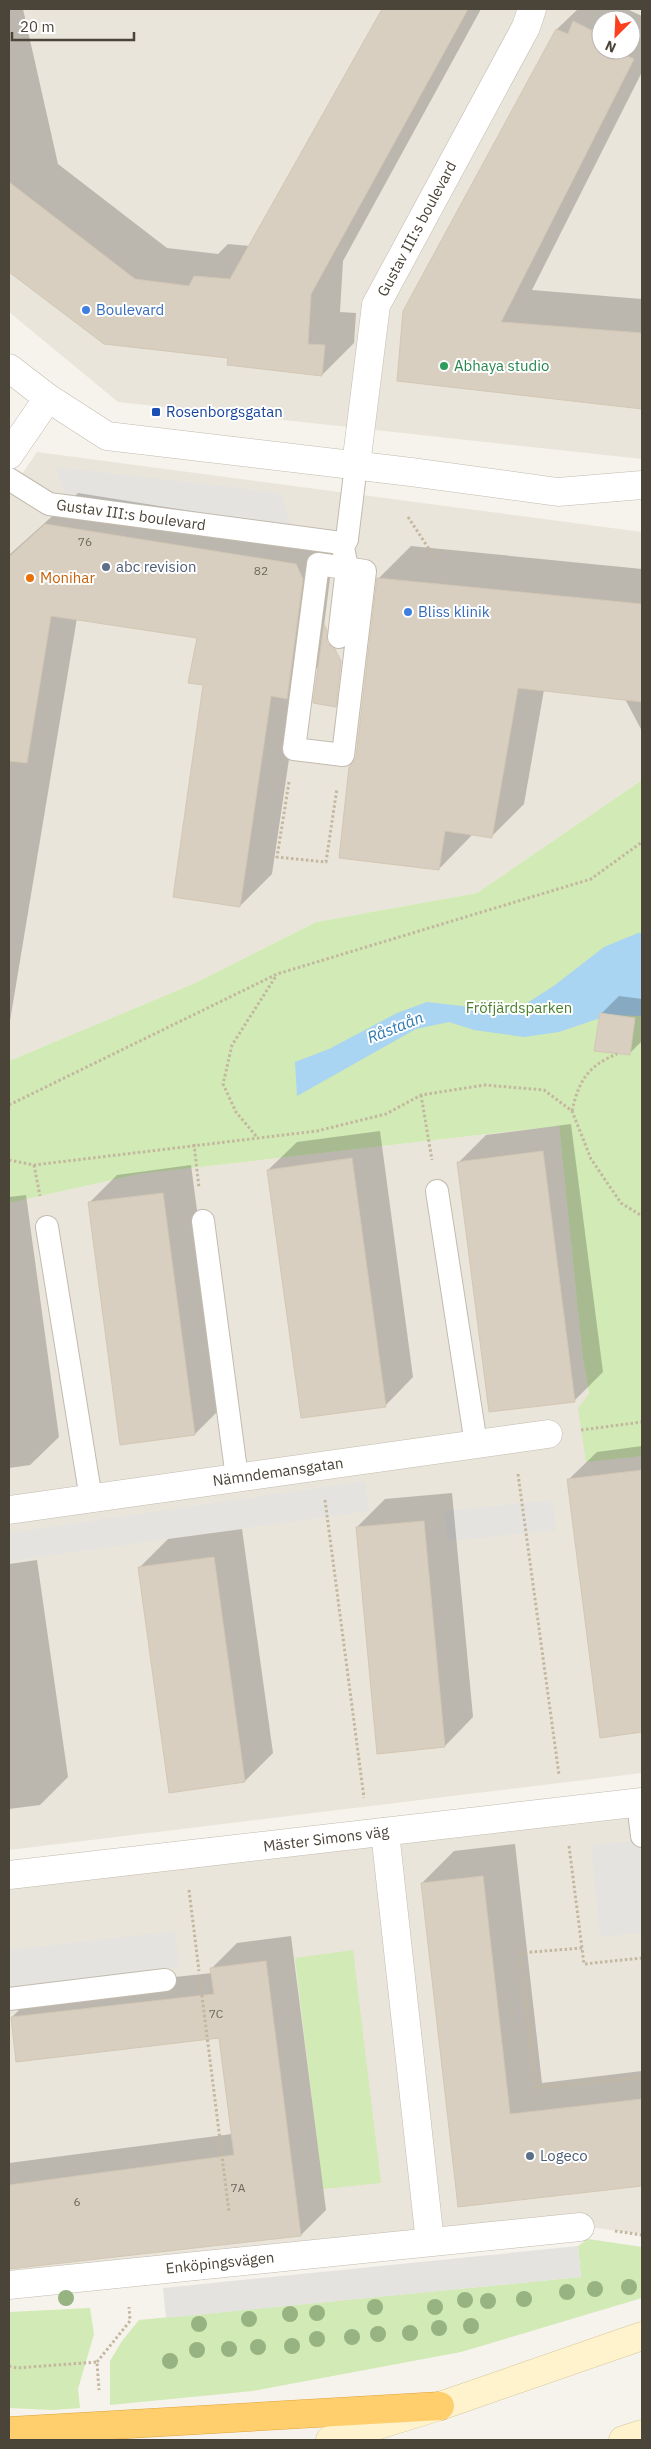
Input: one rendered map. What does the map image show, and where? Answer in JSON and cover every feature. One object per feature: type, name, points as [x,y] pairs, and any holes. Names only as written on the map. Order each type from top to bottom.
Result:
[{"type":"highway","points":[[9,2431],[440,2406]]},
{"type":"main road","points":[[330,2440],[440,2406],[642,2336]]},
{"type":"main road","points":[[623,2440],[642,2434]]},
{"type":"street","name":"Gustav III:s boulevard","points":[[356,465],[376,305],[526,27],[532,9]]},
{"type":"street","points":[[9,368],[48,398],[106,436],[356,465],[558,492],[642,485]]},
{"type":"street","points":[[9,455],[48,398]]},
{"type":"street","name":"Nämndemansgatan","points":[[9,1510],[548,1434]]},
{"type":"street","name":"Mäster Simons väg","points":[[9,1876],[640,1802]]},
{"type":"street","points":[[377,1833],[430,2242]]},
{"type":"street","name":"Enköpingsvägen","points":[[9,2285],[580,2227]]},
{"type":"lane","name":"Gustav III:s boulevard","points":[[339,638],[347,568],[343,547],[347,539],[356,465]]},
{"type":"lane","name":"Gustav III:s boulevard","points":[[9,479],[49,504],[341,543],[347,539]]},
{"type":"lane","points":[[318,564],[347,568],[365,570],[342,755],[294,749],[318,564]]},
{"type":"lane","points":[[437,1191],[476,1444]]},
{"type":"lane","points":[[203,1221],[237,1478]]},
{"type":"lane","points":[[47,1228],[91,1499]]},
{"type":"lane","points":[[640,1802],[642,1836]]},
{"type":"lane","points":[[9,1999],[165,1980]]},
{"type":"path","points":[[408,517],[436,558]]},
{"type":"path","points":[[294,749],[278,857],[326,862],[342,755]]},
{"type":"path","points":[[9,1105],[277,974],[591,880],[642,842]]},
{"type":"path","points":[[256,1136],[236,1112],[223,1084],[232,1045],[277,974]]},
{"type":"path","points":[[572,1111],[581,1083],[594,1065],[617,1054]]},
{"type":"path","points":[[9,1160],[34,1165],[256,1136],[317,1130],[386,1114],[421,1095],[486,1085],[544,1090],[572,1111],[590,1159],[621,1203],[642,1216]]},
{"type":"path","points":[[421,1095],[437,1191]]},
{"type":"path","points":[[194,1144],[203,1221]]},
{"type":"path","points":[[548,1434],[642,1422]]},
{"type":"path","points":[[514,1439],[584,1964],[642,1958]]},
{"type":"path","points":[[320,1467],[377,1833]]},
{"type":"path","points":[[184,1855],[229,2212]]},
{"type":"path","points":[[582,1948],[520,1953],[536,2088],[642,2077]]},
{"type":"path","points":[[100,2399],[97,2362],[130,2321],[124,2273]]},
{"type":"path","points":[[9,2366],[18,2368],[97,2362]]},
{"type":"shaded area","points":[[9,9],[642,9],[642,459],[118,402],[9,312]]},
{"type":"shaded area","points":[[37,452],[642,532],[642,780],[477,893],[316,922],[195,983],[9,1061],[9,493]]},
{"type":"shaded area","points":[[56,467],[281,493],[291,526],[67,501]]},
{"type":"shaded area","points":[[559,1126],[583,1359],[589,1394],[586,1461],[642,1456],[642,1773],[9,1850],[9,1203],[139,1174]]},
{"type":"shaded area","points":[[365,1481],[369,1511],[9,1561],[9,1533]]},
{"type":"shaded area","points":[[553,1500],[556,1530],[448,1541],[444,1511]]},
{"type":"shaded area","points":[[642,1805],[642,2234],[580,2226],[9,2283],[9,1877]]},
{"type":"shaded area","points":[[642,1840],[642,1933],[600,1937],[591,1845]]},
{"type":"shaded area","points":[[175,1931],[179,1967],[9,1987],[9,1950]]},
{"type":"shaded area","points":[[578,2246],[581,2277],[166,2318],[163,2288]]},
{"type":"green space","name":"Fröfjärdsparken","points":[[642,780],[642,1456],[586,1462],[578,1408],[589,1394],[583,1359],[559,1126],[139,1174],[9,1203],[9,1061],[195,983],[316,922],[477,893]]},
{"type":"green space","points":[[353,1950],[381,2183],[323,2189],[295,1958]]},
{"type":"green space","points":[[588,2239],[642,2247],[642,2298],[461,2352],[253,2391],[110,2405],[110,2361],[122,2341],[139,2320],[581,2277],[578,2246]]},
{"type":"green space","points":[[90,2308],[94,2334],[78,2389],[80,2408],[53,2410],[9,2408],[9,2312]]},
{"type":"water","name":"Råstaån","points":[[642,933],[642,1016],[609,1015],[559,1032],[524,1037],[474,1030],[449,1022],[416,1029],[297,1096],[295,1062],[329,1049],[397,1013],[427,1002],[496,1010],[521,1007],[555,985],[604,947]]},
{"type":"building","points":[[382,9],[468,9],[311,294],[308,344],[325,345],[322,376],[227,365],[228,358],[104,344],[9,272],[9,182],[135,279],[189,286],[194,276],[230,279]]},
{"type":"building","points":[[573,21],[591,30],[591,60],[633,60],[501,322],[642,333],[642,409],[397,381],[403,311],[556,29],[568,34]]},
{"type":"building","points":[[45,524],[296,564],[303,579],[287,699],[271,696],[240,907],[173,897],[203,685],[188,683],[197,638],[51,616],[27,763],[9,761],[9,557]]},
{"type":"building","points":[[377,578],[642,604],[642,702],[518,688],[492,838],[445,831],[439,870],[339,858],[349,767],[356,757]]},
{"type":"building","points":[[324,624],[327,630],[327,643],[335,649],[341,661],[336,707],[313,703]]},
{"type":"building","points":[[600,1013],[635,1018],[630,1055],[594,1051]]},
{"type":"building","points":[[543,1151],[575,1402],[489,1412],[457,1162]]},
{"type":"building","points":[[352,1158],[386,1407],[301,1418],[267,1170]]},
{"type":"building","points":[[163,1193],[195,1435],[120,1445],[88,1202]]},
{"type":"building","points":[[642,1470],[642,1732],[600,1738],[567,1479]]},
{"type":"building","points":[[424,1521],[445,1747],[377,1754],[356,1527]]},
{"type":"building","points":[[214,1557],[245,1782],[169,1793],[138,1567]]},
{"type":"building","points":[[483,1876],[510,2114],[642,2099],[642,2186],[458,2207],[421,1883]]},
{"type":"building","points":[[266,1961],[301,2236],[9,2269],[9,2185],[234,2155],[219,2038],[16,2062],[11,2017],[214,1994],[210,1968]]},
{"type":"place","name":"Boulevard","points":[[86,310]]},
{"type":"place","name":"Abhaya studio","points":[[444,366]]},
{"type":"place","name":"Rosenborgsgatan","points":[[156,412]]},
{"type":"place","name":"abc revision","points":[[106,567]]},
{"type":"place","name":"Monihar","points":[[30,578]]},
{"type":"place","name":"Bliss klinik","points":[[408,612]]},
{"type":"place","name":"Logeco","points":[[530,2156]]}]
